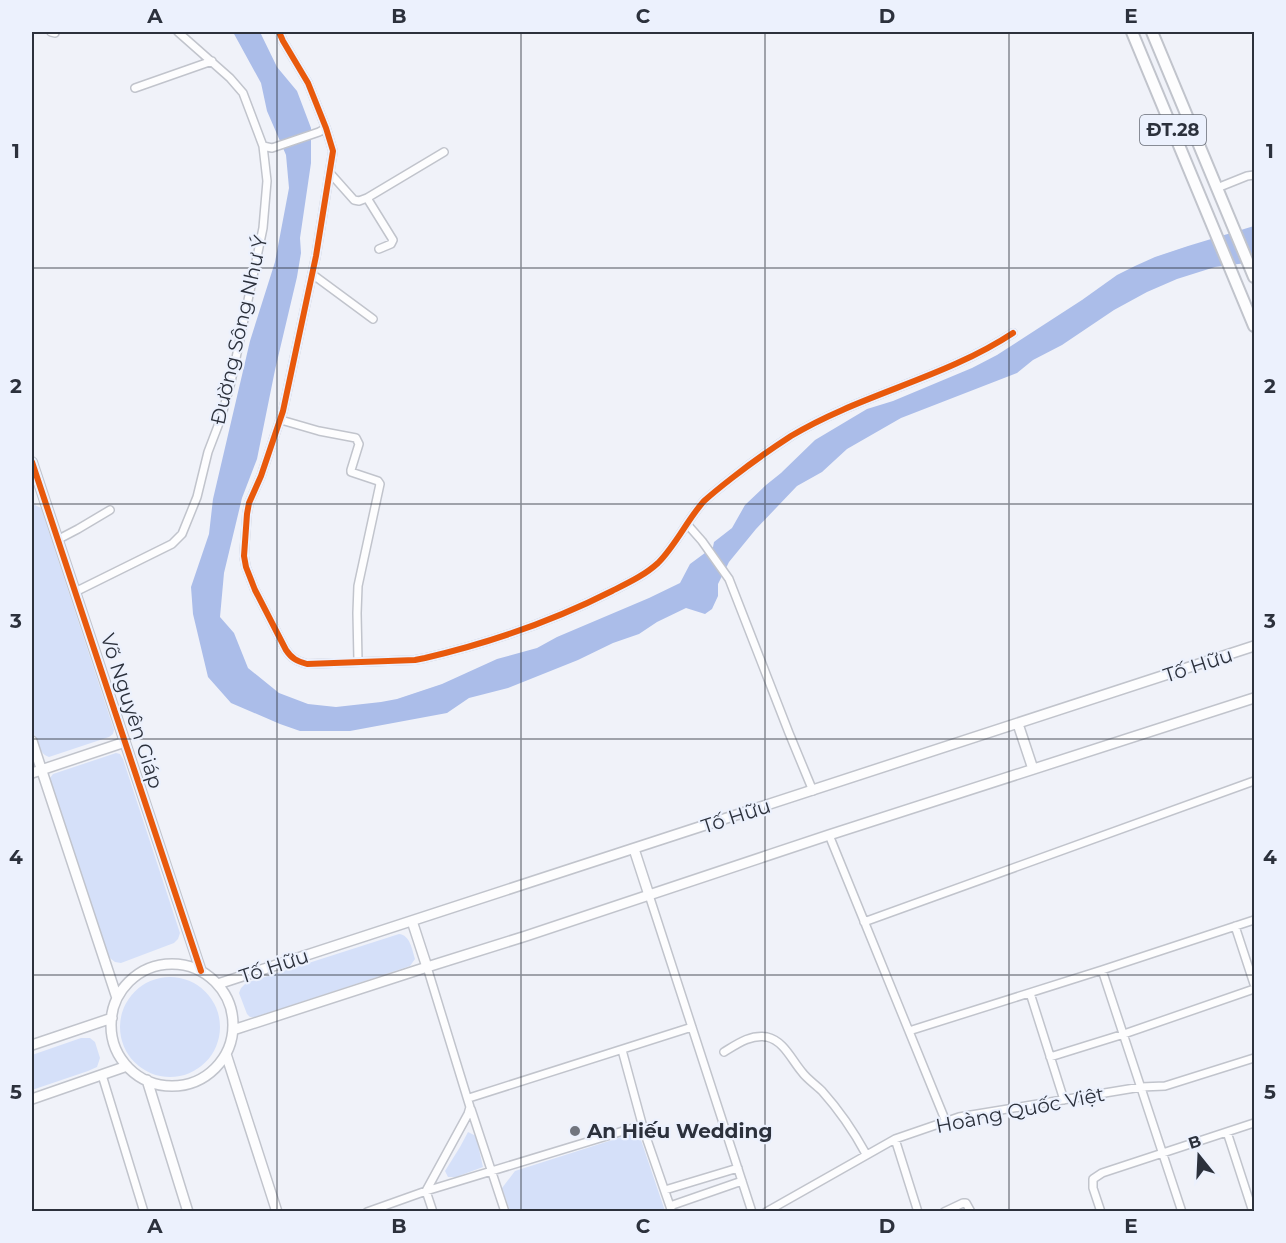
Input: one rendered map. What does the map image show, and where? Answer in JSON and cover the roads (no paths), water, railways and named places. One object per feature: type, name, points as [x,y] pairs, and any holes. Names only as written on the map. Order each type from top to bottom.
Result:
[{"type":"main road","name":"ĐT.28","points":[[1132,32],[1254,326]]},
{"type":"main road","name":"ĐT.28","points":[[1152,32],[1254,276]]},
{"type":"main road","name":"Võ Nguyên Giáp","points":[[32,462],[36,493],[57,540],[75,592],[201,971]]},
{"type":"main road","name":"Tố Hữu","points":[[218,984],[1254,646]]},
{"type":"main road","points":[[233,1030],[1254,698]]},
{"type":"main road","points":[[1018,724],[1033,769]]},
{"type":"main road","points":[[32,741],[117,998]]},
{"type":"main road","points":[[32,773],[125,742]]},
{"type":"main road","points":[[634,849],[649,895]]},
{"type":"main road","points":[[412,921],[427,967]]},
{"type":"main road","points":[[178,964],[201,971],[218,984],[232,1010],[233,1030],[226,1054],[211,1071],[192,1082],[169,1086],[147,1080],[127,1066],[116,1049],[111,1029],[117,998],[132,979],[153,967],[178,964]]},
{"type":"main road","points":[[32,1045],[112,1018]]},
{"type":"main road","points":[[226,1054],[277,1212]]},
{"type":"main road","points":[[32,1099],[127,1066]]},
{"type":"main road","points":[[147,1080],[188,1212]]},
{"type":"street","name":"Đường Sông Như Ý","points":[[75,592],[172,544],[182,534],[197,497],[208,452],[231,382],[263,228],[267,181],[263,146],[243,93],[231,78],[178,32]]},
{"type":"street","points":[[279,32],[308,83],[323,130],[333,151],[312,274],[281,420],[249,502],[247,514],[244,556],[246,567],[255,590],[291,656],[296,660],[307,664],[415,660],[433,657],[490,640],[578,608],[634,580],[653,567],[716,490],[774,447],[795,434],[856,405],[968,359],[1013,333]]},
{"type":"street","points":[[135,88],[212,61]]},
{"type":"street","points":[[263,146],[272,148],[323,130]]},
{"type":"street","points":[[330,173],[354,200],[359,201],[444,152]]},
{"type":"street","points":[[1217,188],[1254,175]]},
{"type":"street","points":[[367,198],[393,240],[391,244],[379,249]]},
{"type":"street","points":[[312,274],[372,319]]},
{"type":"street","points":[[281,420],[319,431],[357,438],[359,444],[351,472],[378,481],[380,484],[358,586],[358,661]]},
{"type":"street","points":[[57,540],[110,510]]},
{"type":"street","points":[[687,524],[729,579],[813,791]]},
{"type":"street","points":[[864,922],[1254,781]]},
{"type":"street","points":[[829,835],[946,1122]]},
{"type":"street","points":[[649,895],[752,1212]]},
{"type":"street","points":[[909,1031],[1254,920]]},
{"type":"street","points":[[1235,926],[1254,984]]},
{"type":"street","points":[[427,967],[505,1212]]},
{"type":"street","points":[[1102,970],[1182,1212]]},
{"type":"street","points":[[1050,1057],[1254,989]]},
{"type":"street","points":[[1030,993],[1064,1100]]},
{"type":"street","points":[[469,1098],[692,1027]]},
{"type":"street","points":[[724,1052],[756,1036],[768,1037],[779,1042],[802,1072],[836,1107],[866,1154]]},
{"type":"street","points":[[622,1050],[644,1132],[671,1209],[742,1181]]},
{"type":"street","name":"Hoàng Quốc Việt","points":[[766,1212],[895,1138],[959,1117],[1140,1087],[1165,1086],[1254,1058]]},
{"type":"street","points":[[102,1075],[144,1212]]},
{"type":"street","points":[[432,1212],[426,1191],[470,1107]]},
{"type":"street","points":[[1101,1212],[1093,1188],[1093,1179],[1102,1173],[1254,1123]]},
{"type":"street","points":[[367,1212],[426,1191],[633,1128],[639,1128],[644,1132]]},
{"type":"street","points":[[1227,1132],[1253,1212]]},
{"type":"street","points":[[895,1138],[918,1212]]},
{"type":"street","points":[[665,1190],[738,1168]]},
{"type":"street","points":[[944,1212],[963,1203],[966,1203],[971,1212]]},
{"type":"water","points":[[233,32],[260,32],[277,67],[297,91],[311,128],[311,163],[297,277],[257,459],[242,498],[224,573],[220,617],[234,633],[248,668],[279,693],[308,704],[336,707],[397,699],[442,684],[497,659],[537,648],[557,637],[649,598],[680,583],[690,564],[713,547],[714,542],[732,528],[745,505],[815,440],[867,409],[893,401],[997,355],[1117,275],[1155,257],[1254,226],[1254,262],[1215,267],[1177,279],[1147,292],[1114,310],[1062,345],[1033,360],[1017,373],[901,418],[847,449],[822,472],[797,486],[756,529],[729,562],[718,584],[718,596],[712,609],[705,614],[686,608],[639,634],[508,688],[469,698],[447,713],[350,731],[300,731],[231,703],[208,677],[193,614],[191,587],[209,534],[213,499],[250,341],[275,262],[289,188],[286,155],[267,111],[261,83]]},
{"type":"place","name":"An Hiếu Wedding","points":[[575,1131]]}]
